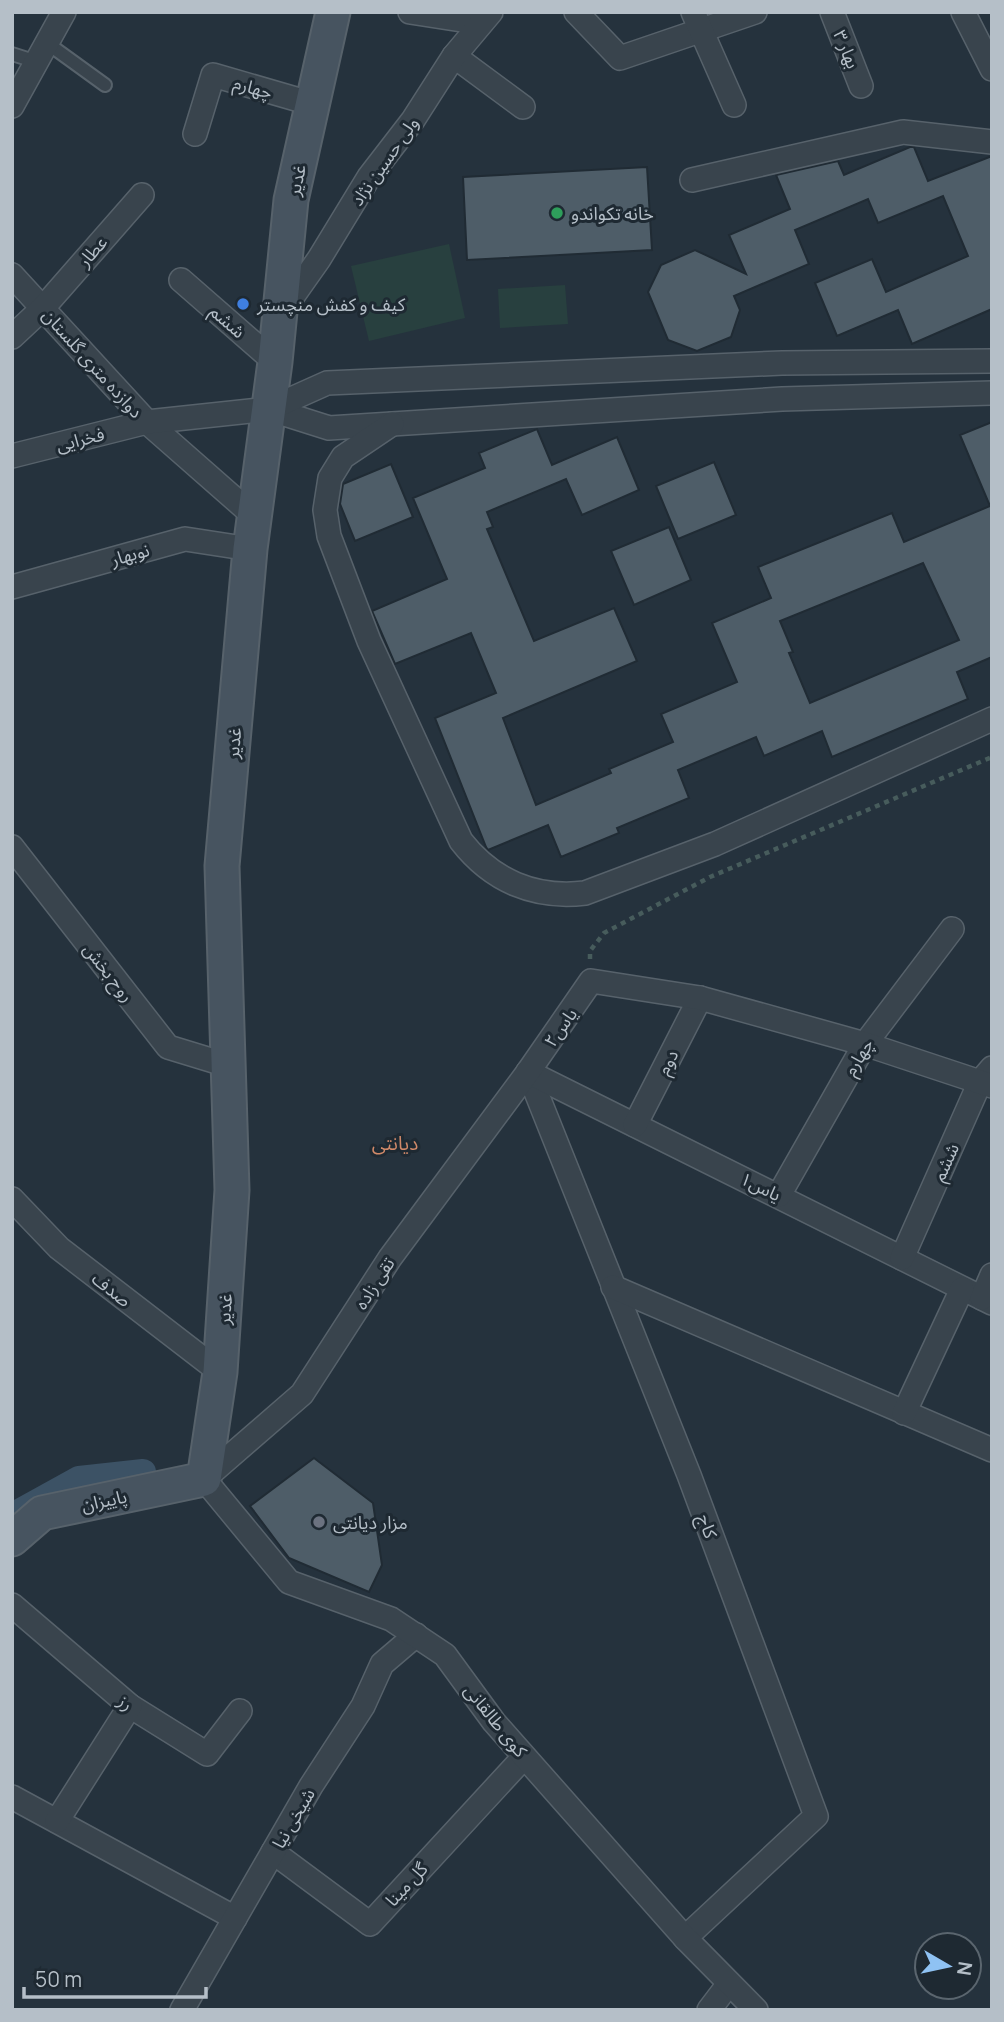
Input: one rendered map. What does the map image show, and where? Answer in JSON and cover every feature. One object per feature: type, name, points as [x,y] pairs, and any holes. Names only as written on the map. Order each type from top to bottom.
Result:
[{"type":"main road","name":"غدیر","points":[[204,1479],[220,1372],[232,1190],[222,866],[252,532],[281,313],[291,200],[333,12]]},
{"type":"main road","name":"پاییزان","points":[[12,1539],[41,1513],[204,1479]]},
{"type":"street","points":[[12,106],[64,12]]},
{"type":"street","points":[[411,12],[486,18]]},
{"type":"street","points":[[576,12],[620,58],[698,21],[755,12]]},
{"type":"street","name":"بهار ۳","points":[[832,12],[861,86]]},
{"type":"street","points":[[963,12],[992,69]]},
{"type":"street","name":"ولی حسین نژاد","points":[[281,313],[319,259],[369,177],[413,120],[454,56],[486,18]]},
{"type":"street","points":[[698,21],[734,104]]},
{"type":"street","points":[[454,56],[523,107]]},
{"type":"street","name":"چهارم","points":[[195,134],[213,75],[313,104]]},
{"type":"street","points":[[692,180],[903,132],[992,142]]},
{"type":"street","name":"عطار","points":[[12,337],[43,308],[142,195]]},
{"type":"street","name":"دوازده متری گلستان","points":[[12,275],[147,422],[269,409]]},
{"type":"street","name":"ششم","points":[[181,280],[275,362]]},
{"type":"street","points":[[269,409],[327,383],[782,363],[992,361]]},
{"type":"street","points":[[782,363],[782,399]]},
{"type":"street","points":[[269,409],[329,428],[782,399],[992,393]]},
{"type":"street","points":[[147,422],[252,532]]},
{"type":"street","name":"فخرایی","points":[[12,456],[147,422]]},
{"type":"street","points":[[392,424],[343,457],[330,478],[325,510],[329,536],[369,641],[461,841],[477,862],[518,886],[565,896],[604,887],[715,844],[992,719]]},
{"type":"street","name":"نوبهار","points":[[12,587],[185,539],[252,532]]},
{"type":"street","name":"روح بخش","points":[[12,847],[168,1047],[227,1065]]},
{"type":"street","name":"چهارم","points":[[779,1195],[865,1044],[952,929]]},
{"type":"street","points":[[591,981],[699,998],[988,1079]]},
{"type":"street","name":"یاس۲","points":[[528,1072],[591,981]]},
{"type":"street","name":"دوم","points":[[635,1125],[699,998]]},
{"type":"street","name":"یاس۱","points":[[528,1072],[779,1195],[978,1297]]},
{"type":"street","name":"کاج","points":[[528,1072],[689,1475],[816,1816],[685,1938]]},
{"type":"street","name":"تقی زاده","points":[[204,1479],[302,1394],[390,1258],[528,1072]]},
{"type":"street","name":"ششم","points":[[902,1258],[988,1079]]},
{"type":"street","name":"صدف","points":[[12,1199],[59,1248],[220,1372]]},
{"type":"street","points":[[904,1412],[992,1275]]},
{"type":"street","points":[[613,1287],[992,1450]]},
{"type":"street","name":"کوی طالقانی","points":[[204,1479],[289,1582],[391,1619],[445,1655],[494,1722],[524,1757],[685,1938],[756,2010]]},
{"type":"street","name":"رز","points":[[12,1605],[130,1706],[207,1754],[240,1712]]},
{"type":"street","name":"شیخی نیا","points":[[182,2010],[363,1706],[382,1664],[416,1636]]},
{"type":"street","points":[[57,1821],[130,1706]]},
{"type":"street","name":"گل مینا","points":[[274,1852],[370,1924],[524,1757]]},
{"type":"street","points":[[12,1797],[235,1918]]},
{"type":"street","points":[[709,2010],[728,1984]]},
{"type":"lane","points":[[12,54],[42,52],[105,85]]},
{"type":"path","points":[[591,981],[590,951],[604,933],[710,877],[992,757]]},
{"type":"green space","points":[[449,244],[465,318],[369,341],[351,266]]},
{"type":"green space","points":[[565,285],[568,324],[500,328],[498,289]]},
{"type":"building","points":[[914,147],[928,181],[992,156],[992,309],[912,344],[898,310],[837,336],[815,283],[872,259],[886,292],[968,256],[943,196],[878,223],[868,199],[795,230],[809,264],[734,296],[740,310],[731,337],[697,351],[668,340],[648,292],[661,265],[695,250],[746,274],[729,235],[790,209],[776,175],[838,161],[844,175]]},
{"type":"building","name":"خانه تکواندو","points":[[647,167],[652,250],[467,260],[463,177]]},
{"type":"building","points":[[992,422],[992,657],[957,672],[968,699],[832,757],[822,731],[764,756],[756,737],[678,770],[689,798],[617,828],[619,833],[561,857],[548,825],[488,850],[435,718],[496,693],[471,633],[395,664],[372,611],[447,579],[413,498],[485,468],[479,453],[537,429],[552,465],[617,437],[639,490],[582,515],[566,479],[487,512],[493,527],[487,529],[534,641],[614,608],[637,661],[503,718],[536,805],[611,773],[609,769],[673,742],[661,714],[737,682],[712,623],[771,598],[758,567],[892,513],[904,542],[990,506],[960,435]],"holes":[[[923,563],[959,640],[810,703],[789,653],[793,652],[780,621]]]},
{"type":"building","points":[[714,462],[736,515],[678,539],[656,486]]},
{"type":"building","points":[[391,464],[413,517],[355,541],[340,504],[343,484]]},
{"type":"building","points":[[669,527],[691,580],[634,605],[611,551]]},
{"type":"building","name":"مزار دیانتی","points":[[314,1458],[373,1503],[382,1565],[369,1592],[289,1558],[250,1506]]},
{"type":"waterway","points":[[12,1516],[79,1479],[143,1472]]},
{"type":"place","name":"خانه تکواندو","points":[[557,213]]},
{"type":"place","name":"کیف و کفش منچستر","points":[[243,304]]},
{"type":"place","name":"مزار دیانتی","points":[[319,1522]]},
{"type":"district","name":"دیانتی","points":[[395,1143]]}]
